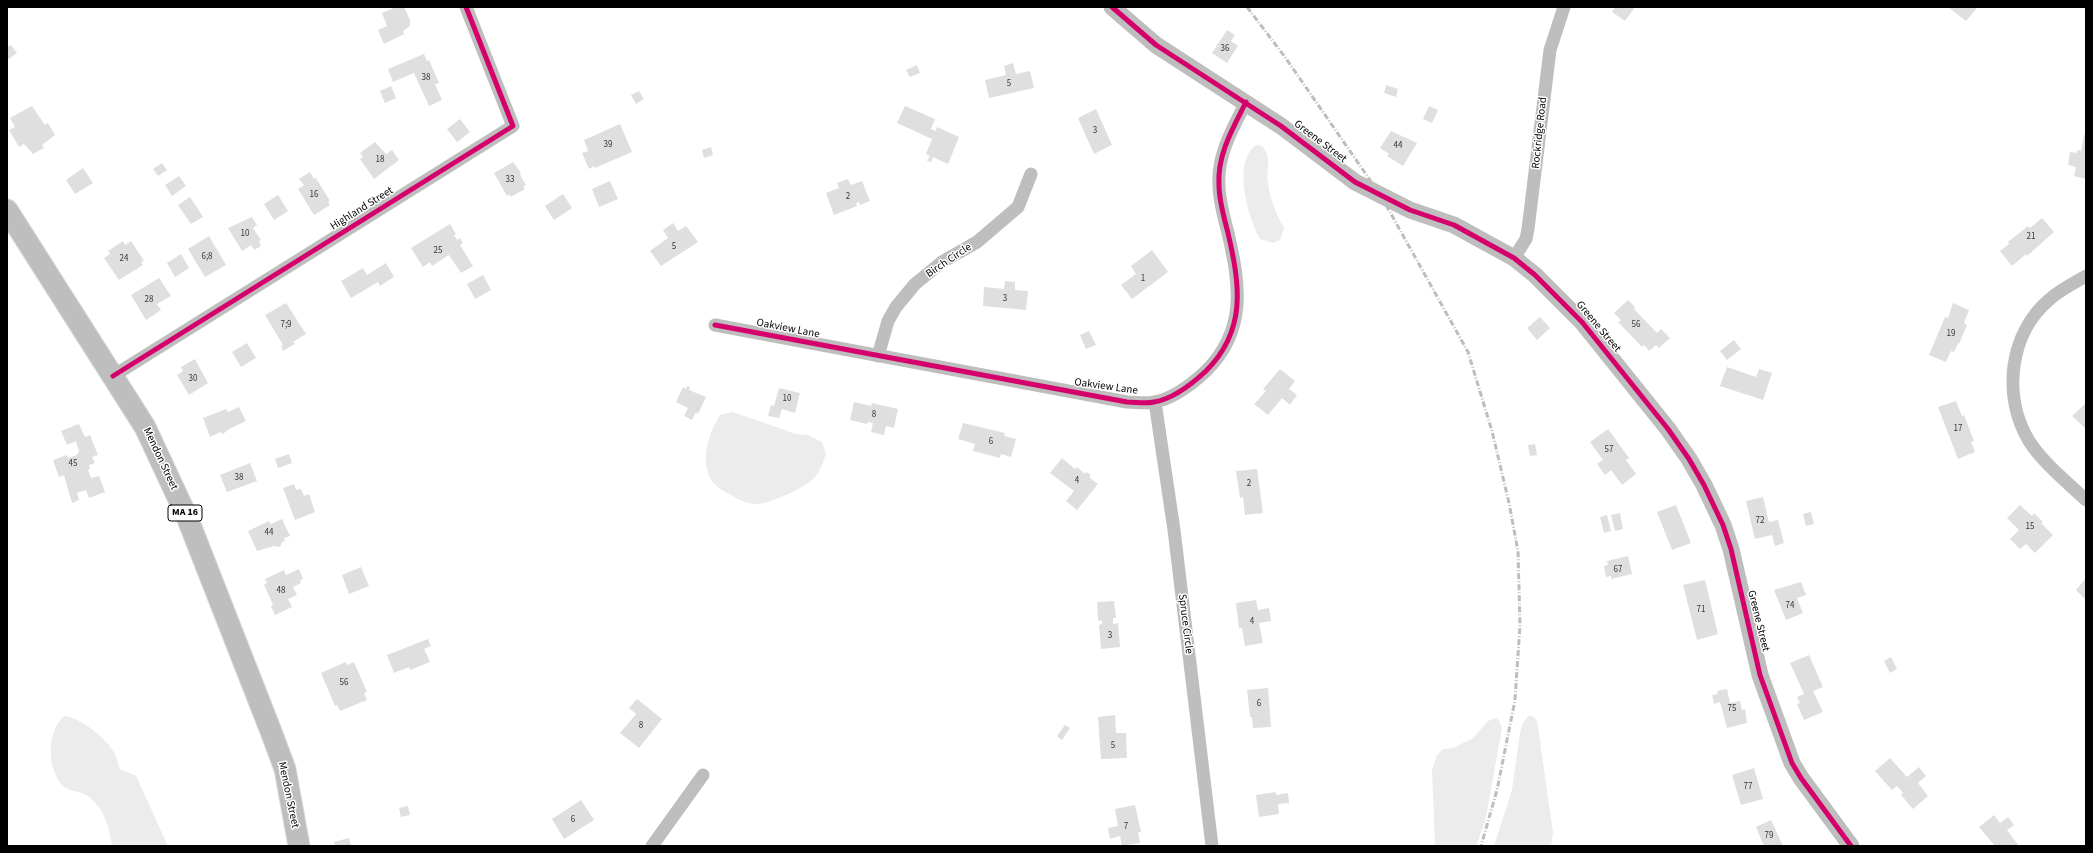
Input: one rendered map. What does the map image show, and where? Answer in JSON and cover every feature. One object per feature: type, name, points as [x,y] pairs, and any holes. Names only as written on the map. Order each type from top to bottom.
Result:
[{"type":"main road","name":"Mendon Street","points":[[7,210],[145,426],[187,517],[285,769],[298,846]]},
{"type":"street","name":"Highland Street","points":[[113,376],[513,126],[466,7]]},
{"type":"street","name":"Greene Street","points":[[1112,7],[1156,45],[1246,102],[1303,141],[1366,189],[1410,210],[1454,225],[1514,258],[1535,275],[1582,322],[1668,429],[1689,459],[1704,485],[1723,525],[1731,549],[1760,675],[1792,763],[1800,778],[1851,846]]},
{"type":"street","name":"Rockridge Road","points":[[1514,258],[1526,239],[1528,229],[1550,50],[1564,7]]},
{"type":"street","name":"Oakview Lane","points":[[715,325],[1127,402],[1155,402],[1178,393],[1198,378],[1217,360],[1230,339],[1236,318],[1236,269],[1219,184],[1221,163],[1225,147],[1246,102]]},
{"type":"street","name":"Birch Circle","points":[[878,356],[888,321],[896,307],[915,284],[942,262],[977,242],[1008,217],[1018,207],[1032,174]]},
{"type":"street","points":[[2086,276],[2050,298],[2037,312],[2020,342],[2014,362],[2012,382],[2013,401],[2019,422],[2030,442],[2086,500]]},
{"type":"street","name":"Spruce Circle","points":[[1155,402],[1173,522],[1212,846]]},
{"type":"street","points":[[652,846],[702,775]]},
{"type":"shaded area","points":[[1256,145],[1262,146],[1267,154],[1270,194],[1276,212],[1284,228],[1280,240],[1273,243],[1260,239],[1251,217],[1244,190],[1245,164],[1249,153]]},
{"type":"shaded area","points":[[733,412],[796,434],[808,435],[822,442],[826,454],[816,476],[810,482],[795,491],[760,504],[742,501],[718,487],[712,481],[708,473],[706,465],[707,447],[712,430],[720,415]]},
{"type":"shaded area","points":[[64,716],[78,721],[93,730],[111,748],[115,754],[120,769],[136,776],[168,846],[112,846],[105,818],[97,805],[86,795],[69,790],[61,784],[56,777],[53,768],[51,749],[54,730],[58,722]]},
{"type":"shaded area","points":[[1528,716],[1532,716],[1537,720],[1553,833],[1551,846],[1494,846],[1512,790],[1522,725]]},
{"type":"shaded area","points":[[1496,718],[1499,720],[1502,728],[1485,822],[1476,846],[1435,846],[1432,770],[1437,755],[1443,749],[1453,748],[1473,738],[1488,721]]},
{"type":"building","points":[[396,7],[404,7],[410,20],[410,26],[403,31],[404,34],[384,44],[378,30],[387,26],[382,13]]},
{"type":"building","points":[[1615,7],[1635,7],[1625,21],[1612,12]]},
{"type":"building","points":[[1948,7],[1976,7],[1977,8],[1966,21]]},
{"type":"building","points":[[1227,30],[1235,35],[1231,41],[1238,46],[1227,63],[1212,53]]},
{"type":"building","points":[[11,45],[17,53],[7,60],[7,47]]},
{"type":"building","points":[[424,54],[427,61],[429,60],[439,83],[435,84],[442,100],[429,106],[414,73],[393,82],[388,69]]},
{"type":"building","points":[[1013,63],[1016,74],[1030,71],[1034,88],[989,98],[985,80],[1006,75],[1004,66]]},
{"type":"building","points":[[917,65],[920,73],[910,77],[906,70]]},
{"type":"building","points":[[1386,85],[1398,89],[1396,97],[1384,93]]},
{"type":"building","points":[[391,86],[396,98],[385,103],[380,91]]},
{"type":"building","points":[[639,91],[644,99],[636,104],[631,95]]},
{"type":"building","points":[[32,106],[45,125],[48,123],[55,135],[42,145],[44,148],[33,154],[24,144],[19,147],[9,130],[15,127],[10,118]]},
{"type":"building","points":[[905,106],[935,119],[931,129],[936,131],[937,127],[959,137],[948,164],[933,157],[931,162],[927,161],[930,156],[926,154],[932,139],[897,123]]},
{"type":"building","points":[[1429,106],[1438,110],[1432,123],[1423,119]]},
{"type":"building","points":[[1096,109],[1112,145],[1094,154],[1078,118]]},
{"type":"building","points":[[460,119],[470,132],[457,142],[447,129]]},
{"type":"building","points":[[620,124],[632,152],[595,168],[594,166],[589,169],[582,153],[588,151],[584,140]]},
{"type":"building","points":[[1391,131],[1417,143],[1403,166],[1387,156],[1389,154],[1380,148]]},
{"type":"building","points":[[2084,135],[2086,135],[2086,179],[2074,176],[2076,167],[2068,165],[2070,152],[2077,153],[2077,150],[2081,151]]},
{"type":"building","points":[[375,142],[386,154],[392,150],[399,160],[374,179],[360,159],[363,157],[360,153]]},
{"type":"building","points":[[711,147],[713,155],[704,158],[702,150]]},
{"type":"building","points":[[513,162],[521,173],[520,175],[526,185],[523,186],[525,189],[511,197],[509,194],[507,196],[494,173]]},
{"type":"building","points":[[162,163],[167,170],[158,176],[153,169]]},
{"type":"building","points":[[83,168],[93,183],[75,194],[66,180]]},
{"type":"building","points":[[310,172],[314,179],[316,178],[330,201],[328,202],[330,205],[314,215],[298,189],[304,185],[299,179]]},
{"type":"building","points":[[179,176],[186,186],[172,196],[165,185]]},
{"type":"building","points":[[848,179],[851,185],[862,181],[870,201],[860,205],[859,202],[856,203],[857,206],[834,215],[826,193],[839,188],[837,183]]},
{"type":"building","points":[[610,181],[618,199],[599,207],[592,189]]},
{"type":"building","points":[[563,194],[572,208],[554,220],[545,206]]},
{"type":"building","points":[[278,195],[288,211],[274,220],[264,204]]},
{"type":"building","points":[[190,197],[203,217],[191,224],[178,205]]},
{"type":"building","points":[[252,217],[257,225],[253,228],[261,240],[259,241],[261,246],[254,250],[251,245],[242,251],[228,228]]},
{"type":"building","points":[[2042,218],[2054,232],[2027,256],[2026,254],[2012,266],[2000,251],[2009,244],[2008,242],[2028,226],[2030,228]]},
{"type":"building","points":[[673,223],[678,231],[686,226],[698,242],[661,266],[650,251],[668,238],[663,230]]},
{"type":"building","points":[[450,224],[456,234],[454,235],[457,240],[460,238],[463,243],[460,245],[473,266],[461,273],[449,255],[432,266],[430,262],[423,267],[411,248]]},
{"type":"building","points":[[209,236],[226,265],[205,277],[188,249]]},
{"type":"building","points":[[123,241],[125,245],[131,241],[144,261],[141,262],[143,265],[119,280],[104,258],[110,254],[108,251]]},
{"type":"building","points":[[1152,250],[1168,272],[1132,299],[1121,285],[1136,274],[1131,266]]},
{"type":"building","points":[[181,254],[189,268],[175,277],[167,263]]},
{"type":"building","points":[[386,263],[394,277],[380,286],[378,282],[351,298],[341,281],[363,268],[367,275]]},
{"type":"building","points":[[483,275],[491,290],[475,299],[467,284]]},
{"type":"building","points":[[159,278],[171,296],[157,304],[161,310],[146,320],[131,295]]},
{"type":"building","points":[[1005,281],[1015,282],[1015,290],[1028,291],[1026,310],[983,306],[984,287],[1004,289]]},
{"type":"building","points":[[1628,300],[1635,307],[1634,309],[1657,333],[1661,329],[1670,338],[1659,348],[1656,345],[1649,351],[1644,345],[1642,347],[1618,322],[1621,320],[1614,313]]},
{"type":"building","points":[[286,303],[306,334],[293,342],[295,344],[283,351],[281,346],[283,345],[265,315]]},
{"type":"building","points":[[1953,303],[1969,310],[1964,323],[1967,325],[1959,344],[1958,343],[1954,352],[1951,351],[1946,362],[1929,355],[1945,317],[1948,318]]},
{"type":"building","points":[[1540,317],[1550,328],[1537,340],[1527,328]]},
{"type":"building","points":[[1089,331],[1096,345],[1086,349],[1080,335]]},
{"type":"building","points":[[1734,340],[1741,349],[1727,360],[1720,351]]},
{"type":"building","points":[[247,343],[256,358],[241,367],[232,352]]},
{"type":"building","points":[[195,359],[208,383],[189,395],[177,375],[183,371],[181,367]]},
{"type":"building","points":[[1727,367],[1756,377],[1759,369],[1772,373],[1763,400],[1720,386]]},
{"type":"building","points":[[1280,369],[1295,381],[1289,389],[1297,395],[1290,405],[1282,398],[1268,415],[1254,404],[1266,391],[1263,389]]},
{"type":"building","points":[[687,386],[690,387],[689,390],[706,397],[698,414],[696,412],[692,420],[684,416],[688,408],[676,402],[683,387],[686,389]]},
{"type":"building","points":[[779,388],[800,393],[795,413],[782,409],[779,418],[768,416],[771,405],[774,406]]},
{"type":"building","points":[[1956,401],[1962,416],[1964,415],[1974,441],[1971,442],[1975,452],[1958,459],[1938,407]]},
{"type":"building","points":[[854,402],[871,406],[872,403],[898,409],[894,428],[886,426],[884,435],[871,432],[873,423],[868,422],[867,424],[850,420]]},
{"type":"building","points":[[2086,404],[2086,429],[2072,416]]},
{"type":"building","points":[[239,407],[246,421],[229,429],[223,434],[220,432],[210,437],[203,418],[226,409],[228,412]]},
{"type":"building","points":[[963,423],[1005,433],[1004,436],[1016,439],[1011,457],[1001,454],[1000,458],[973,451],[975,444],[958,439]]},
{"type":"building","points":[[79,424],[85,437],[90,435],[98,455],[92,457],[95,463],[89,465],[90,469],[88,470],[91,478],[99,476],[105,492],[89,498],[86,490],[77,493],[79,500],[72,503],[64,475],[59,477],[53,460],[67,455],[68,458],[77,455],[79,451],[76,441],[67,445],[61,431]]},
{"type":"building","points":[[1608,429],[1629,458],[1626,460],[1636,474],[1622,485],[1611,470],[1605,475],[1597,464],[1603,460],[1590,442]]},
{"type":"building","points":[[1535,444],[1537,455],[1530,456],[1528,445]]},
{"type":"building","points":[[289,454],[292,463],[278,468],[275,459]]},
{"type":"building","points":[[1062,458],[1075,469],[1077,467],[1085,474],[1086,472],[1091,475],[1089,477],[1098,484],[1077,510],[1066,501],[1074,491],[1050,473]]},
{"type":"building","points":[[250,463],[257,481],[227,492],[220,475]]},
{"type":"building","points":[[1257,469],[1263,513],[1245,515],[1243,497],[1240,498],[1236,471]]},
{"type":"building","points":[[294,484],[296,490],[301,489],[304,496],[309,494],[315,512],[295,520],[283,488]]},
{"type":"building","points":[[1763,497],[1769,522],[1778,520],[1784,543],[1775,546],[1772,535],[1755,539],[1746,501]]},
{"type":"building","points":[[1676,505],[1691,543],[1672,550],[1657,512]]},
{"type":"building","points":[[2020,505],[2032,516],[2034,513],[2043,522],[2041,523],[2053,535],[2035,553],[2026,544],[2020,549],[2010,539],[2019,530],[2007,518]]},
{"type":"building","points":[[1811,512],[1814,524],[1806,526],[1803,514]]},
{"type":"building","points":[[1620,513],[1623,529],[1615,531],[1611,515]]},
{"type":"building","points":[[1607,515],[1611,531],[1604,533],[1600,517]]},
{"type":"building","points":[[282,519],[290,536],[284,538],[285,541],[282,542],[280,547],[274,546],[257,551],[248,531],[269,521],[271,524]]},
{"type":"building","points":[[1628,556],[1632,574],[1611,579],[1611,576],[1606,577],[1604,566],[1608,565],[1607,561]]},
{"type":"building","points":[[361,567],[369,586],[349,594],[342,575]]},
{"type":"building","points":[[299,569],[303,579],[300,580],[301,583],[293,587],[297,595],[288,599],[292,607],[275,615],[271,606],[273,605],[264,585],[267,583],[265,579],[284,570],[286,575]]},
{"type":"building","points":[[2086,578],[2086,600],[2076,590]]},
{"type":"building","points":[[1705,580],[1718,634],[1697,640],[1683,585]]},
{"type":"building","points":[[1801,582],[1806,595],[1797,598],[1803,613],[1786,620],[1774,590]]},
{"type":"building","points":[[1256,600],[1258,610],[1269,608],[1271,621],[1259,623],[1263,643],[1245,646],[1242,628],[1239,628],[1236,603]]},
{"type":"building","points":[[1114,601],[1116,618],[1113,618],[1113,624],[1118,623],[1120,647],[1101,649],[1099,625],[1102,624],[1102,620],[1098,621],[1097,602]]},
{"type":"building","points":[[428,639],[431,646],[424,649],[430,662],[410,670],[409,667],[394,673],[387,655]]},
{"type":"building","points":[[1809,655],[1823,687],[1813,691],[1823,712],[1804,720],[1797,704],[1800,703],[1797,697],[1804,694],[1790,663]]},
{"type":"building","points":[[1891,657],[1897,669],[1890,673],[1884,661]]},
{"type":"building","points":[[346,662],[347,665],[354,662],[367,692],[364,693],[367,700],[340,711],[337,705],[335,706],[321,673]]},
{"type":"building","points":[[1268,688],[1271,727],[1253,728],[1252,717],[1250,717],[1247,690]]},
{"type":"building","points":[[1727,689],[1730,703],[1740,701],[1742,710],[1745,709],[1747,723],[1727,728],[1720,702],[1714,704],[1712,695],[1718,694],[1717,691]]},
{"type":"building","points":[[637,699],[662,719],[639,748],[620,733],[636,714],[629,708]]},
{"type":"building","points":[[1115,715],[1116,733],[1126,733],[1127,758],[1101,759],[1098,717]]},
{"type":"building","points":[[1065,725],[1070,728],[1062,740],[1057,736]]},
{"type":"building","points":[[1890,758],[1907,777],[1919,767],[1926,776],[1918,783],[1928,796],[1913,809],[1901,795],[1903,793],[1897,786],[1892,790],[1875,771]]},
{"type":"building","points":[[1754,768],[1763,799],[1741,805],[1732,775]]},
{"type":"building","points":[[1276,792],[1276,795],[1288,793],[1289,803],[1278,804],[1279,814],[1259,817],[1256,795]]},
{"type":"building","points":[[581,800],[594,820],[564,839],[552,819]]},
{"type":"building","points":[[1135,805],[1141,832],[1138,832],[1140,843],[1122,846],[1120,836],[1110,839],[1108,828],[1118,826],[1115,809]]},
{"type":"building","points":[[408,806],[410,815],[401,817],[399,808]]},
{"type":"building","points":[[1994,815],[2000,823],[2008,817],[2014,825],[2007,830],[2019,846],[1995,846],[1979,827]]},
{"type":"building","points":[[1771,820],[1783,846],[1764,846],[1756,827]]},
{"type":"building","points":[[349,838],[351,846],[335,846],[334,842]]},
{"type":"railway","points":[[1247,7],[1285,57],[1381,196],[1468,352],[1492,431],[1509,503],[1518,551],[1520,625],[1515,700],[1497,790],[1481,846]]},
{"type":"cycle path","points":[[113,376],[513,126],[466,7]]},
{"type":"cycle path","points":[[1112,7],[1156,45],[1281,126],[1355,182],[1410,210],[1454,225],[1514,258],[1535,275],[1582,322],[1668,429],[1689,459],[1704,485],[1723,525],[1731,549],[1760,675],[1792,763],[1801,778],[1851,846]]},
{"type":"cycle path","points":[[715,325],[1127,402],[1151,403],[1168,398],[1188,386],[1206,371],[1219,355],[1228,339],[1234,323],[1237,306],[1237,289],[1232,252],[1219,191],[1219,174],[1223,152],[1246,102]]}]
